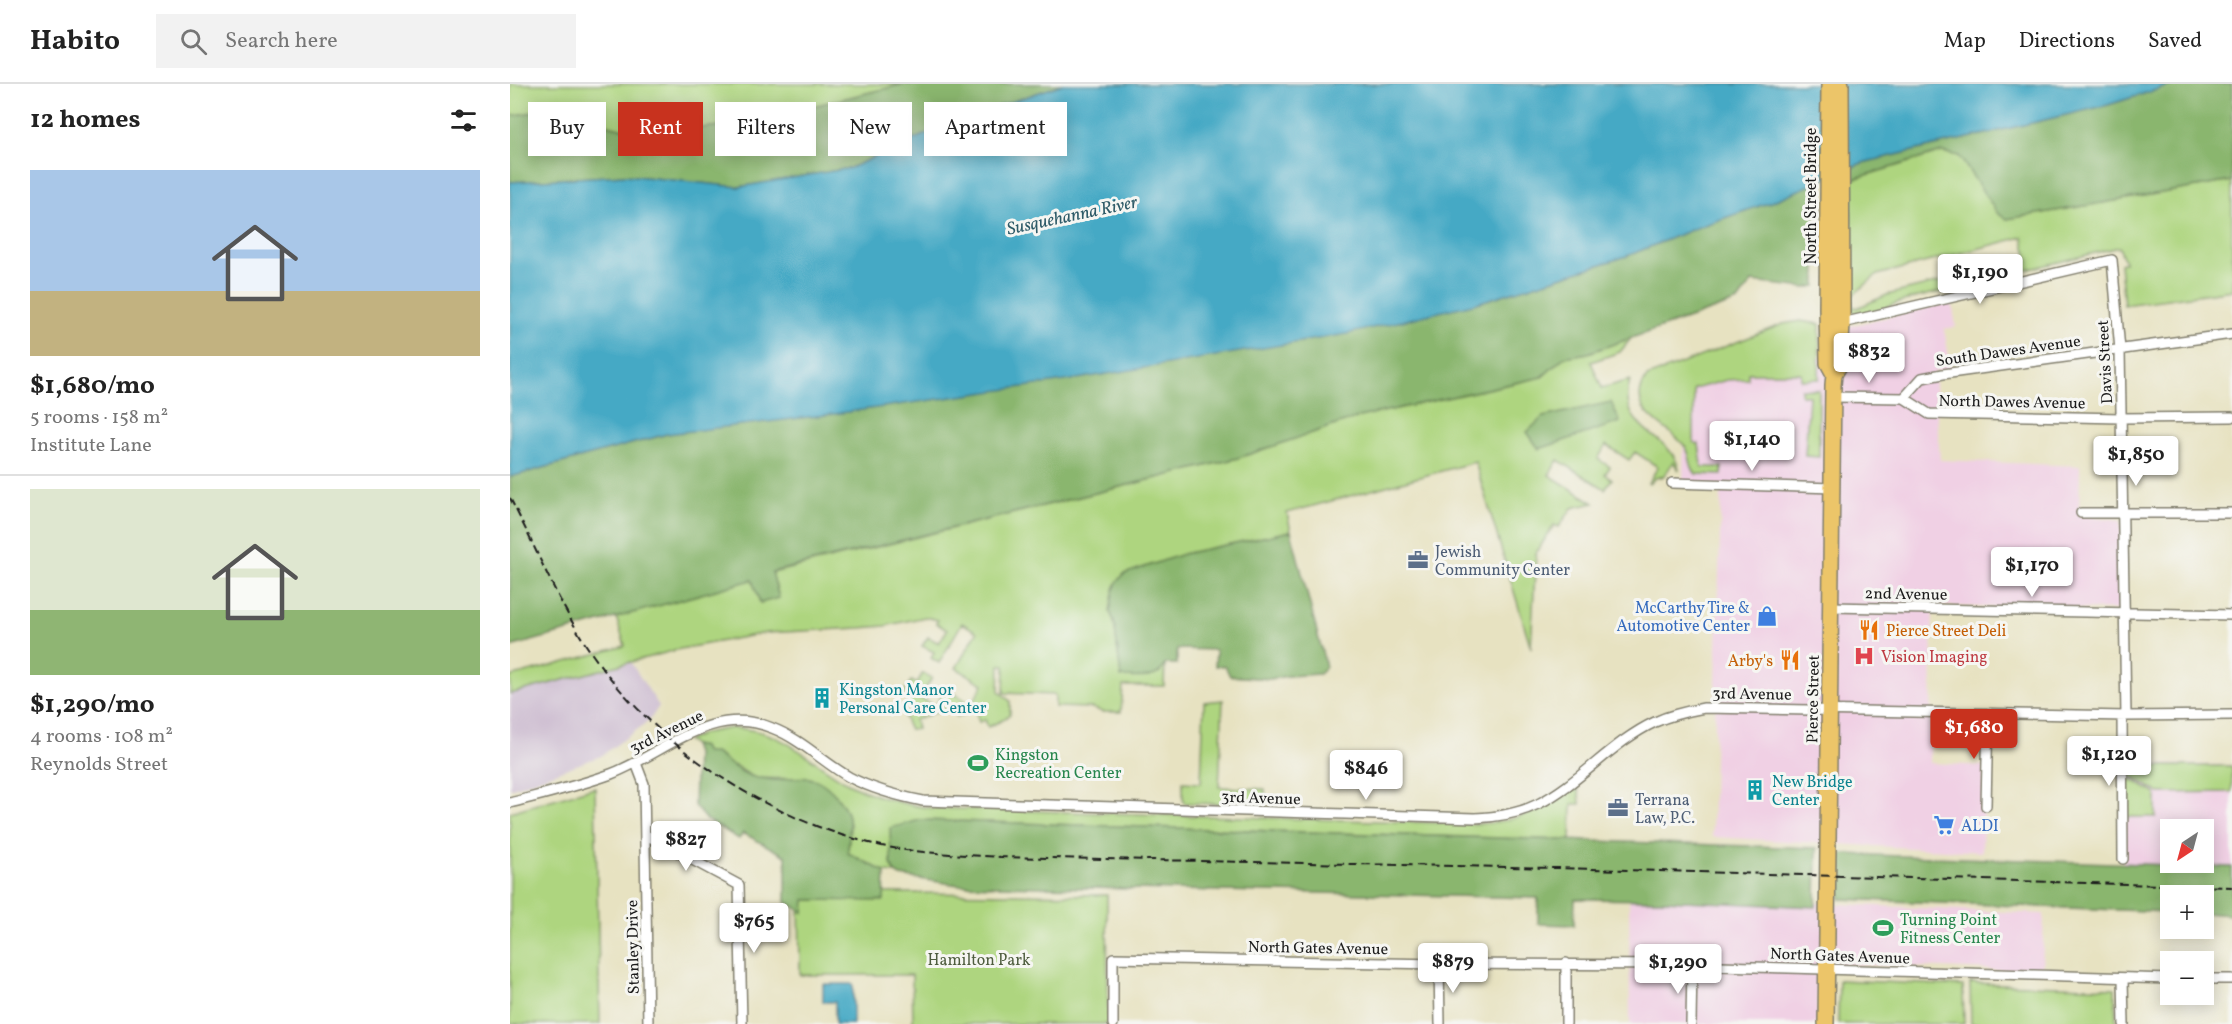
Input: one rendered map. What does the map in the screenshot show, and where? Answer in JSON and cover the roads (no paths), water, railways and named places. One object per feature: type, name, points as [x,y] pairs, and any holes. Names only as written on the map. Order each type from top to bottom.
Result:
[{"type":"main road","name":"North Street Bridge","points":[[1829,84],[1836,313]]},
{"type":"main road","name":"North Street Bridge","points":[[1836,313],[1841,84]]},
{"type":"main road","name":"Pierce Street","points":[[1826,1024],[1834,374],[1828,363],[1836,313]]},
{"type":"street","name":"Davis Street","points":[[1836,313],[2112,260],[2121,350],[2126,613],[2123,859]]},
{"type":"street","name":"South Dawes Avenue","points":[[1904,398],[1922,378],[2232,334]]},
{"type":"street","points":[[1833,397],[1904,398]]},
{"type":"street","name":"North Dawes Avenue","points":[[1904,398],[1929,414],[2121,418],[2232,417]]},
{"type":"street","points":[[1672,483],[1833,489]]},
{"type":"street","points":[[2081,513],[2232,513]]},
{"type":"street","name":"2nd Avenue","points":[[1831,607],[2232,615]]},
{"type":"street","name":"3rd Avenue","points":[[510,803],[597,778],[636,763],[700,728],[736,721],[761,724],[790,737],[859,781],[895,795],[923,801],[1475,818],[1507,815],[1537,804],[1564,788],[1647,727],[1681,713],[1704,708],[2124,716],[2232,715]]},
{"type":"street","points":[[1986,806],[1988,714]]},
{"type":"street","name":"Stanley Drive","points":[[636,763],[644,784],[648,1024]]},
{"type":"street","points":[[646,836],[739,885],[742,1024]]},
{"type":"street","name":"North Gates Avenue","points":[[1113,1024],[1113,958],[1439,964],[1692,965],[2160,979]]},
{"type":"street","points":[[1566,963],[1566,1024]]},
{"type":"street","points":[[1439,964],[1440,1024]]},
{"type":"street","points":[[1691,1024],[1692,965]]},
{"type":"street","points":[[2123,979],[2124,1024]]},
{"type":"street","points":[[2214,979],[2232,979]]},
{"type":"water","name":"Susquehanna River","points":[[1063,84],[2175,84],[2108,105],[1862,163],[1771,202],[1701,226],[1627,256],[1477,303],[1347,334],[1065,381],[834,414],[667,434],[510,477],[510,182],[625,175],[739,187],[850,168],[877,156],[912,156],[912,140],[924,135],[924,156],[1067,156],[1067,102],[1011,102]]},
{"type":"water","points":[[823,984],[853,984],[853,1024],[835,1024],[835,1002],[823,1002]]},
{"type":"railway","points":[[510,498],[578,633],[617,686],[648,719],[718,775],[757,798],[797,818],[839,834],[882,846],[926,852],[1000,857],[1556,868],[2232,887]]},
{"type":"place","name":"Jewish Community Center","points":[[1418,560]]},
{"type":"place","name":"McCarthy Tire & Automotive Center","points":[[1767,616]]},
{"type":"place","name":"Pierce Street Deli","points":[[1869,630]]},
{"type":"place","name":"Vision Imaging","points":[[1864,656]]},
{"type":"place","name":"Arby's","points":[[1790,660]]},
{"type":"place","name":"Kingston Manor Personal Care Center","points":[[822,698]]},
{"type":"place","name":"Kingston Recreation Center","points":[[978,763]]},
{"type":"place","name":"New Bridge Center","points":[[1755,790]]},
{"type":"place","name":"Terrana Law, P.C.","points":[[1618,808]]},
{"type":"place","name":"ALDI","points":[[1944,825]]},
{"type":"place","name":"Turning Point Fitness Center","points":[[1883,928]]},
{"type":"park label","name":"Hamilton Park","points":[[979,959]]}]
